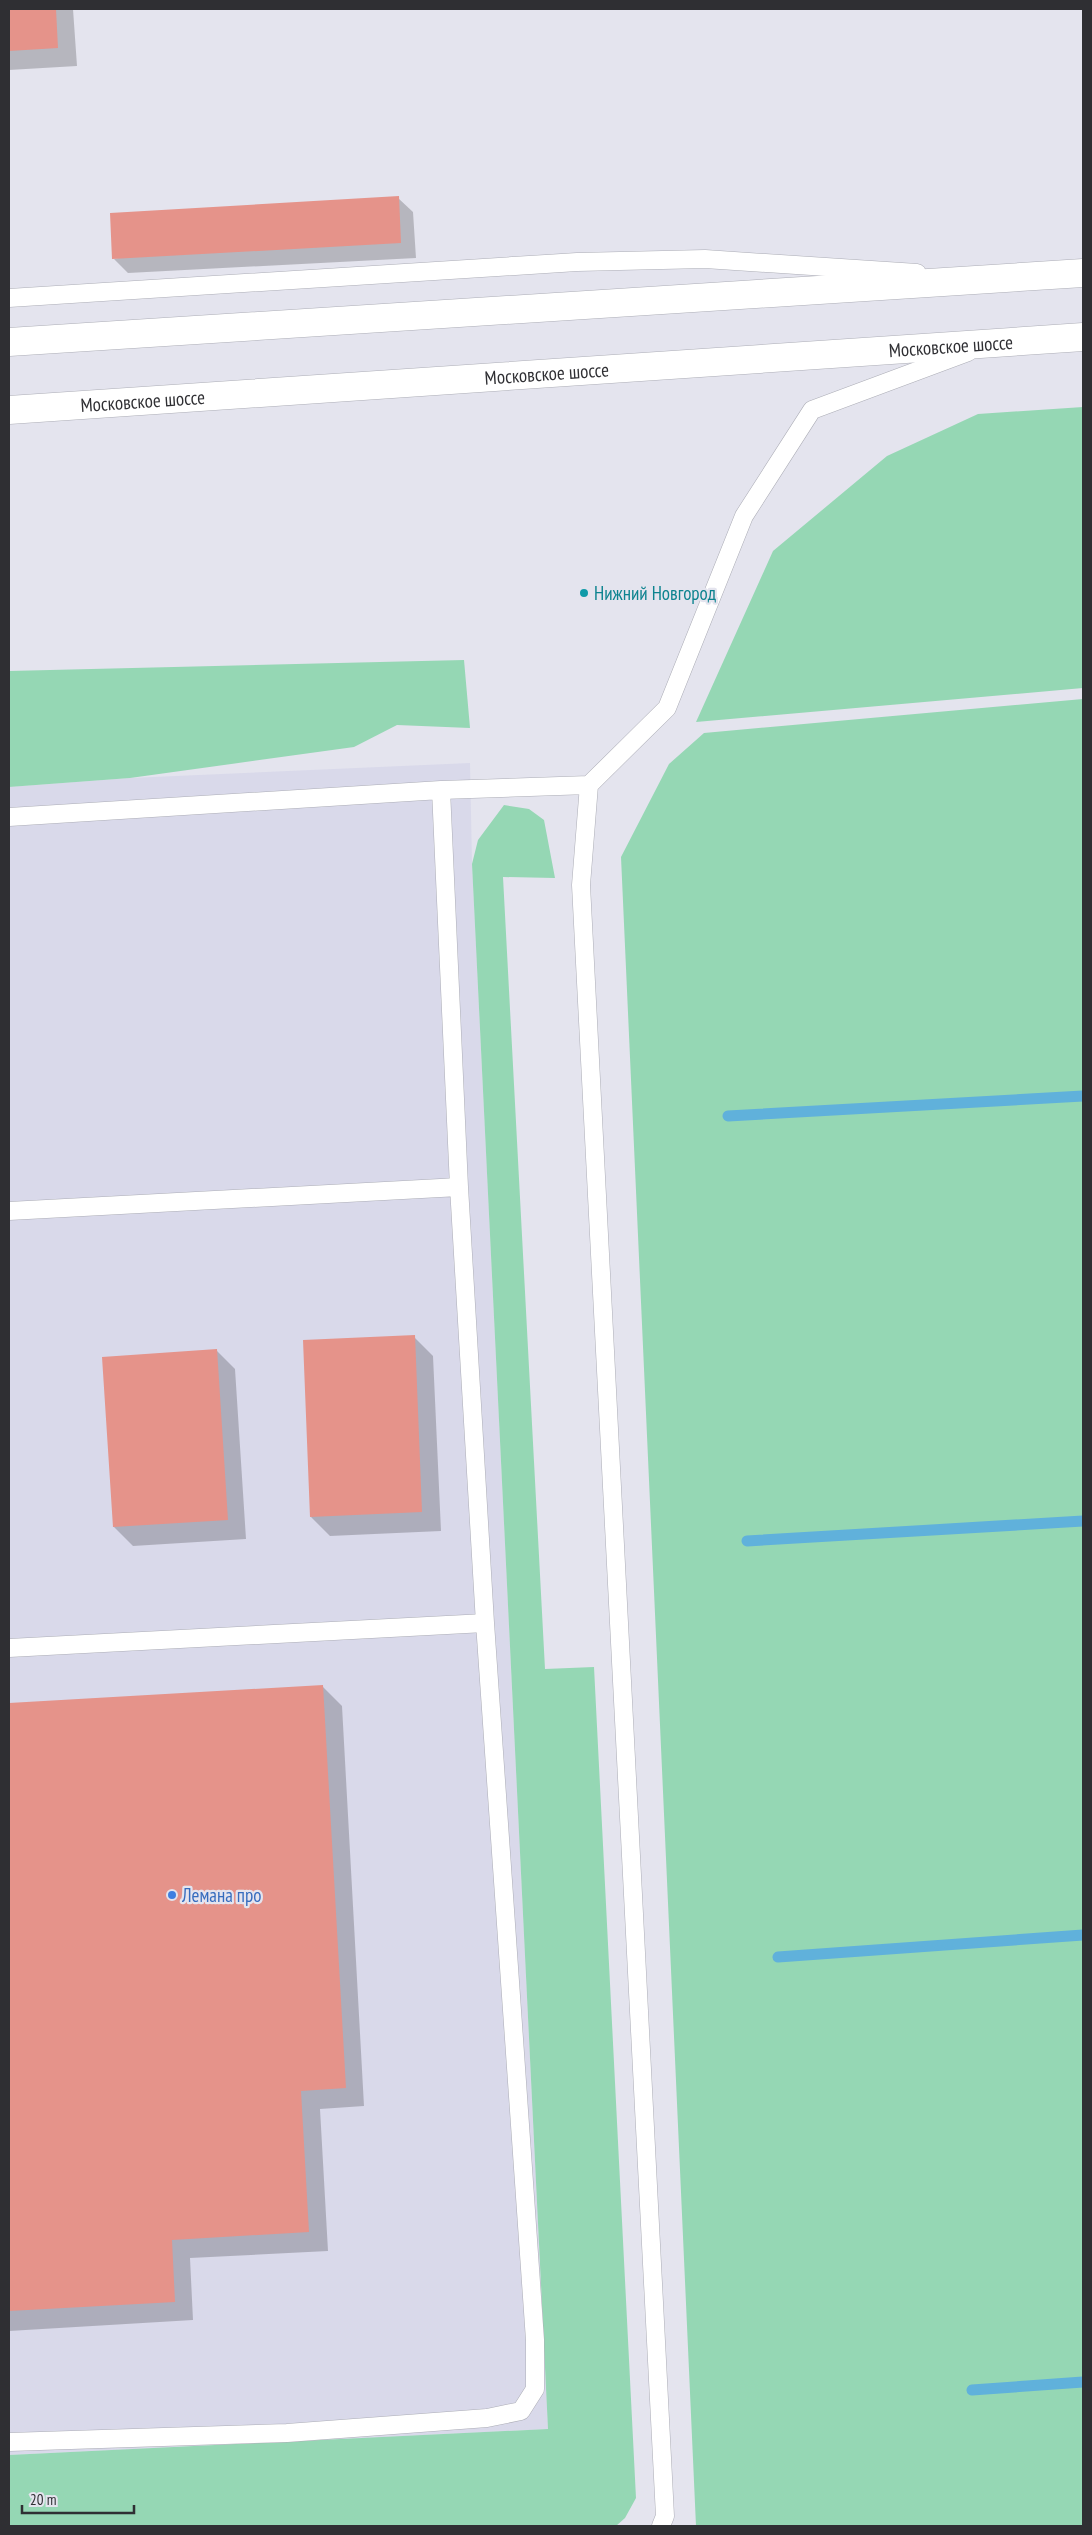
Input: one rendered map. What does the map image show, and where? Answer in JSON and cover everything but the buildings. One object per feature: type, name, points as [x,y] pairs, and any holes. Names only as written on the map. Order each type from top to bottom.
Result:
[{"type":"main road","points":[[9,342],[1083,273]]},
{"type":"main road","name":"Московское шоссе","points":[[9,410],[1083,337]]},
{"type":"lane","points":[[9,298],[577,262],[705,259],[1000,278]]},
{"type":"lane","points":[[661,2526],[665,2516],[581,885],[589,785],[667,708],[744,516],[812,410],[992,343]]},
{"type":"lane","points":[[9,817],[441,790],[589,785]]},
{"type":"lane","points":[[9,2442],[287,2433],[487,2418],[521,2411],[535,2389],[535,2340],[485,1623],[459,1187],[441,790]]},
{"type":"lane","points":[[9,1211],[459,1187]]},
{"type":"lane","points":[[9,1648],[485,1623]]},
{"type":"shaded area","points":[[470,763],[472,864],[548,2429],[9,2455],[9,787],[130,778]]},
{"type":"green space","points":[[1083,407],[1083,688],[696,722],[773,551],[887,456],[978,414]]},
{"type":"green space","points":[[464,660],[470,728],[397,725],[354,747],[130,778],[9,787],[9,671]]},
{"type":"green space","points":[[1083,699],[1083,2526],[696,2526],[621,857],[669,764],[704,733]]},
{"type":"green space","points":[[504,805],[529,809],[544,820],[555,878],[503,877],[545,1669],[594,1667],[636,2498],[625,2518],[616,2526],[9,2526],[9,2455],[548,2429],[472,864],[478,840]]},
{"type":"waterway","points":[[728,1116],[1083,1096]]},
{"type":"waterway","points":[[747,1541],[1083,1521]]},
{"type":"waterway","points":[[778,1957],[1083,1935]]},
{"type":"waterway","points":[[972,2390],[1083,2382]]},
{"type":"place","name":"Нижний Новгород","points":[[584,593]]},
{"type":"place","name":"Лемана про","points":[[172,1895]]}]
